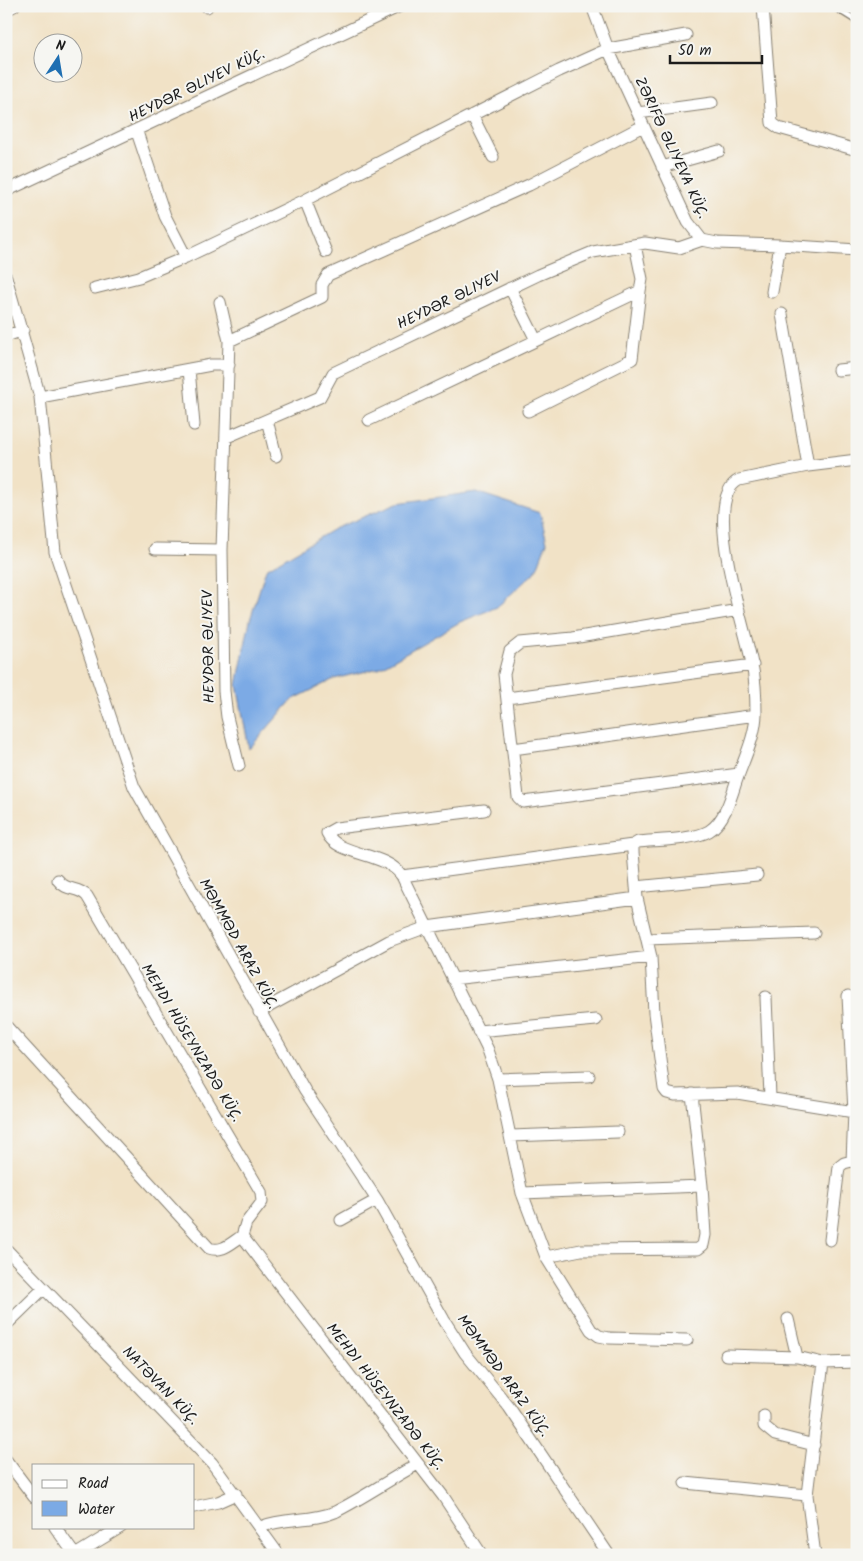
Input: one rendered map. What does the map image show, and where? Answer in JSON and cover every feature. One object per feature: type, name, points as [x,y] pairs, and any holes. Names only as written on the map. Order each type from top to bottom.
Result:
[{"type":"street","points":[[6,10],[14,6]]},
{"type":"street","name":"HEYDƏR ƏLIYEV KÜÇ.","points":[[6,191],[137,132],[400,6]]},
{"type":"street","name":"ZƏRIFƏ ƏLIYEVA KÜÇ.","points":[[592,6],[608,50],[662,167],[688,222],[702,240],[717,243],[857,250]]},
{"type":"street","points":[[763,6],[772,123],[778,128],[857,150]]},
{"type":"street","points":[[95,288],[139,277],[186,257],[305,200],[559,71],[608,50],[686,35]]},
{"type":"street","points":[[638,113],[712,104]]},
{"type":"street","points":[[472,115],[493,157]]},
{"type":"street","points":[[229,341],[322,297],[322,285],[328,276],[529,185],[643,126]]},
{"type":"street","points":[[137,132],[166,216],[186,257]]},
{"type":"street","points":[[662,167],[719,151]]},
{"type":"street","points":[[305,200],[326,252]]},
{"type":"street","name":"HEYDƏR ƏLIYEV","points":[[227,437],[320,397],[333,373],[510,288],[592,252],[645,243],[679,248],[702,240]]},
{"type":"street","points":[[528,411],[632,359],[642,279],[635,244]]},
{"type":"street","points":[[772,292],[780,245]]},
{"type":"street","name":"MƏMMƏD ARAZ KÜÇ.","points":[[6,277],[23,330],[40,397],[55,552],[134,787],[305,1091],[377,1200],[464,1353],[509,1407],[609,1555]]},
{"type":"street","points":[[510,288],[536,340]]},
{"type":"street","points":[[369,420],[640,291]]},
{"type":"street","name":"HEYDƏR ƏLIYEV","points":[[220,302],[229,341],[222,550],[224,691],[227,717],[239,766]]},
{"type":"street","points":[[782,314],[808,466]]},
{"type":"street","points":[[6,336],[23,330]]},
{"type":"street","points":[[40,397],[211,365],[229,365]]},
{"type":"street","points":[[838,370],[857,368]]},
{"type":"street","points":[[189,369],[194,425]]},
{"type":"street","points":[[266,420],[276,456]]},
{"type":"street","points":[[402,876],[633,845],[638,842],[700,835],[709,831],[723,814],[734,789],[756,715],[753,665],[738,610],[725,546],[724,500],[726,492],[731,483],[738,480],[808,466],[857,460]]},
{"type":"street","points":[[155,549],[222,550]]},
{"type":"street","points":[[738,610],[573,638],[520,643],[510,651],[504,674],[518,797],[523,802],[739,774]]},
{"type":"street","points":[[507,698],[753,665]]},
{"type":"street","points":[[513,748],[756,715]]},
{"type":"street","points":[[484,810],[328,831],[328,835],[341,845],[387,862],[396,867],[402,876],[478,1031],[498,1079],[522,1193],[546,1257],[591,1330],[599,1336],[609,1338],[688,1340]]},
{"type":"street","points":[[633,845],[637,893],[651,957],[654,1013],[664,1089],[667,1093],[675,1095],[737,1093],[854,1112]]},
{"type":"street","points":[[259,1012],[389,941],[427,927],[757,874]]},
{"type":"street","name":"MEHDI HÜSEYNZADƏ KÜÇ.","points":[[58,880],[63,887],[81,891],[87,896],[261,1192],[262,1202],[246,1224],[242,1236],[418,1464],[482,1555]]},
{"type":"street","points":[[647,939],[814,932]]},
{"type":"street","points":[[452,979],[651,957]]},
{"type":"street","points":[[830,1240],[839,1167],[844,1163],[854,1162],[854,1112],[848,996]]},
{"type":"street","points":[[766,997],[770,1097]]},
{"type":"street","points":[[478,1031],[596,1020]]},
{"type":"street","points":[[6,1026],[209,1248],[223,1249],[242,1236]]},
{"type":"street","points":[[498,1079],[589,1076]]},
{"type":"street","points":[[546,1257],[581,1250],[698,1249],[704,1246],[702,1186],[692,1094]]},
{"type":"street","points":[[511,1136],[618,1132]]},
{"type":"street","points":[[522,1193],[702,1186]]},
{"type":"street","points":[[341,1220],[377,1200]]},
{"type":"street","name":"NATƏVAN KÜÇ.","points":[[6,1250],[182,1429],[236,1494],[279,1555]]},
{"type":"street","points":[[6,1325],[43,1288]]},
{"type":"street","points":[[788,1319],[796,1357]]},
{"type":"street","points":[[726,1356],[796,1357],[824,1363],[857,1362]]},
{"type":"street","points":[[815,1555],[808,1495],[824,1363]]},
{"type":"street","points":[[764,1416],[764,1426],[775,1436],[814,1445]]},
{"type":"street","points":[[6,1460],[32,1494]]},
{"type":"street","points":[[260,1527],[277,1521],[318,1517],[334,1512],[418,1464]]},
{"type":"street","points":[[685,1483],[808,1495]]},
{"type":"street","points":[[195,1507],[218,1502],[236,1494]]},
{"type":"street","points":[[56,1528],[75,1555],[119,1528]]},
{"type":"lane","points":[[834,6],[857,21]]},
{"type":"water","points":[[476,492],[540,513],[547,542],[536,571],[497,607],[460,622],[379,668],[334,679],[292,700],[249,749],[237,685],[250,620],[266,569],[334,529],[397,503]]}]
